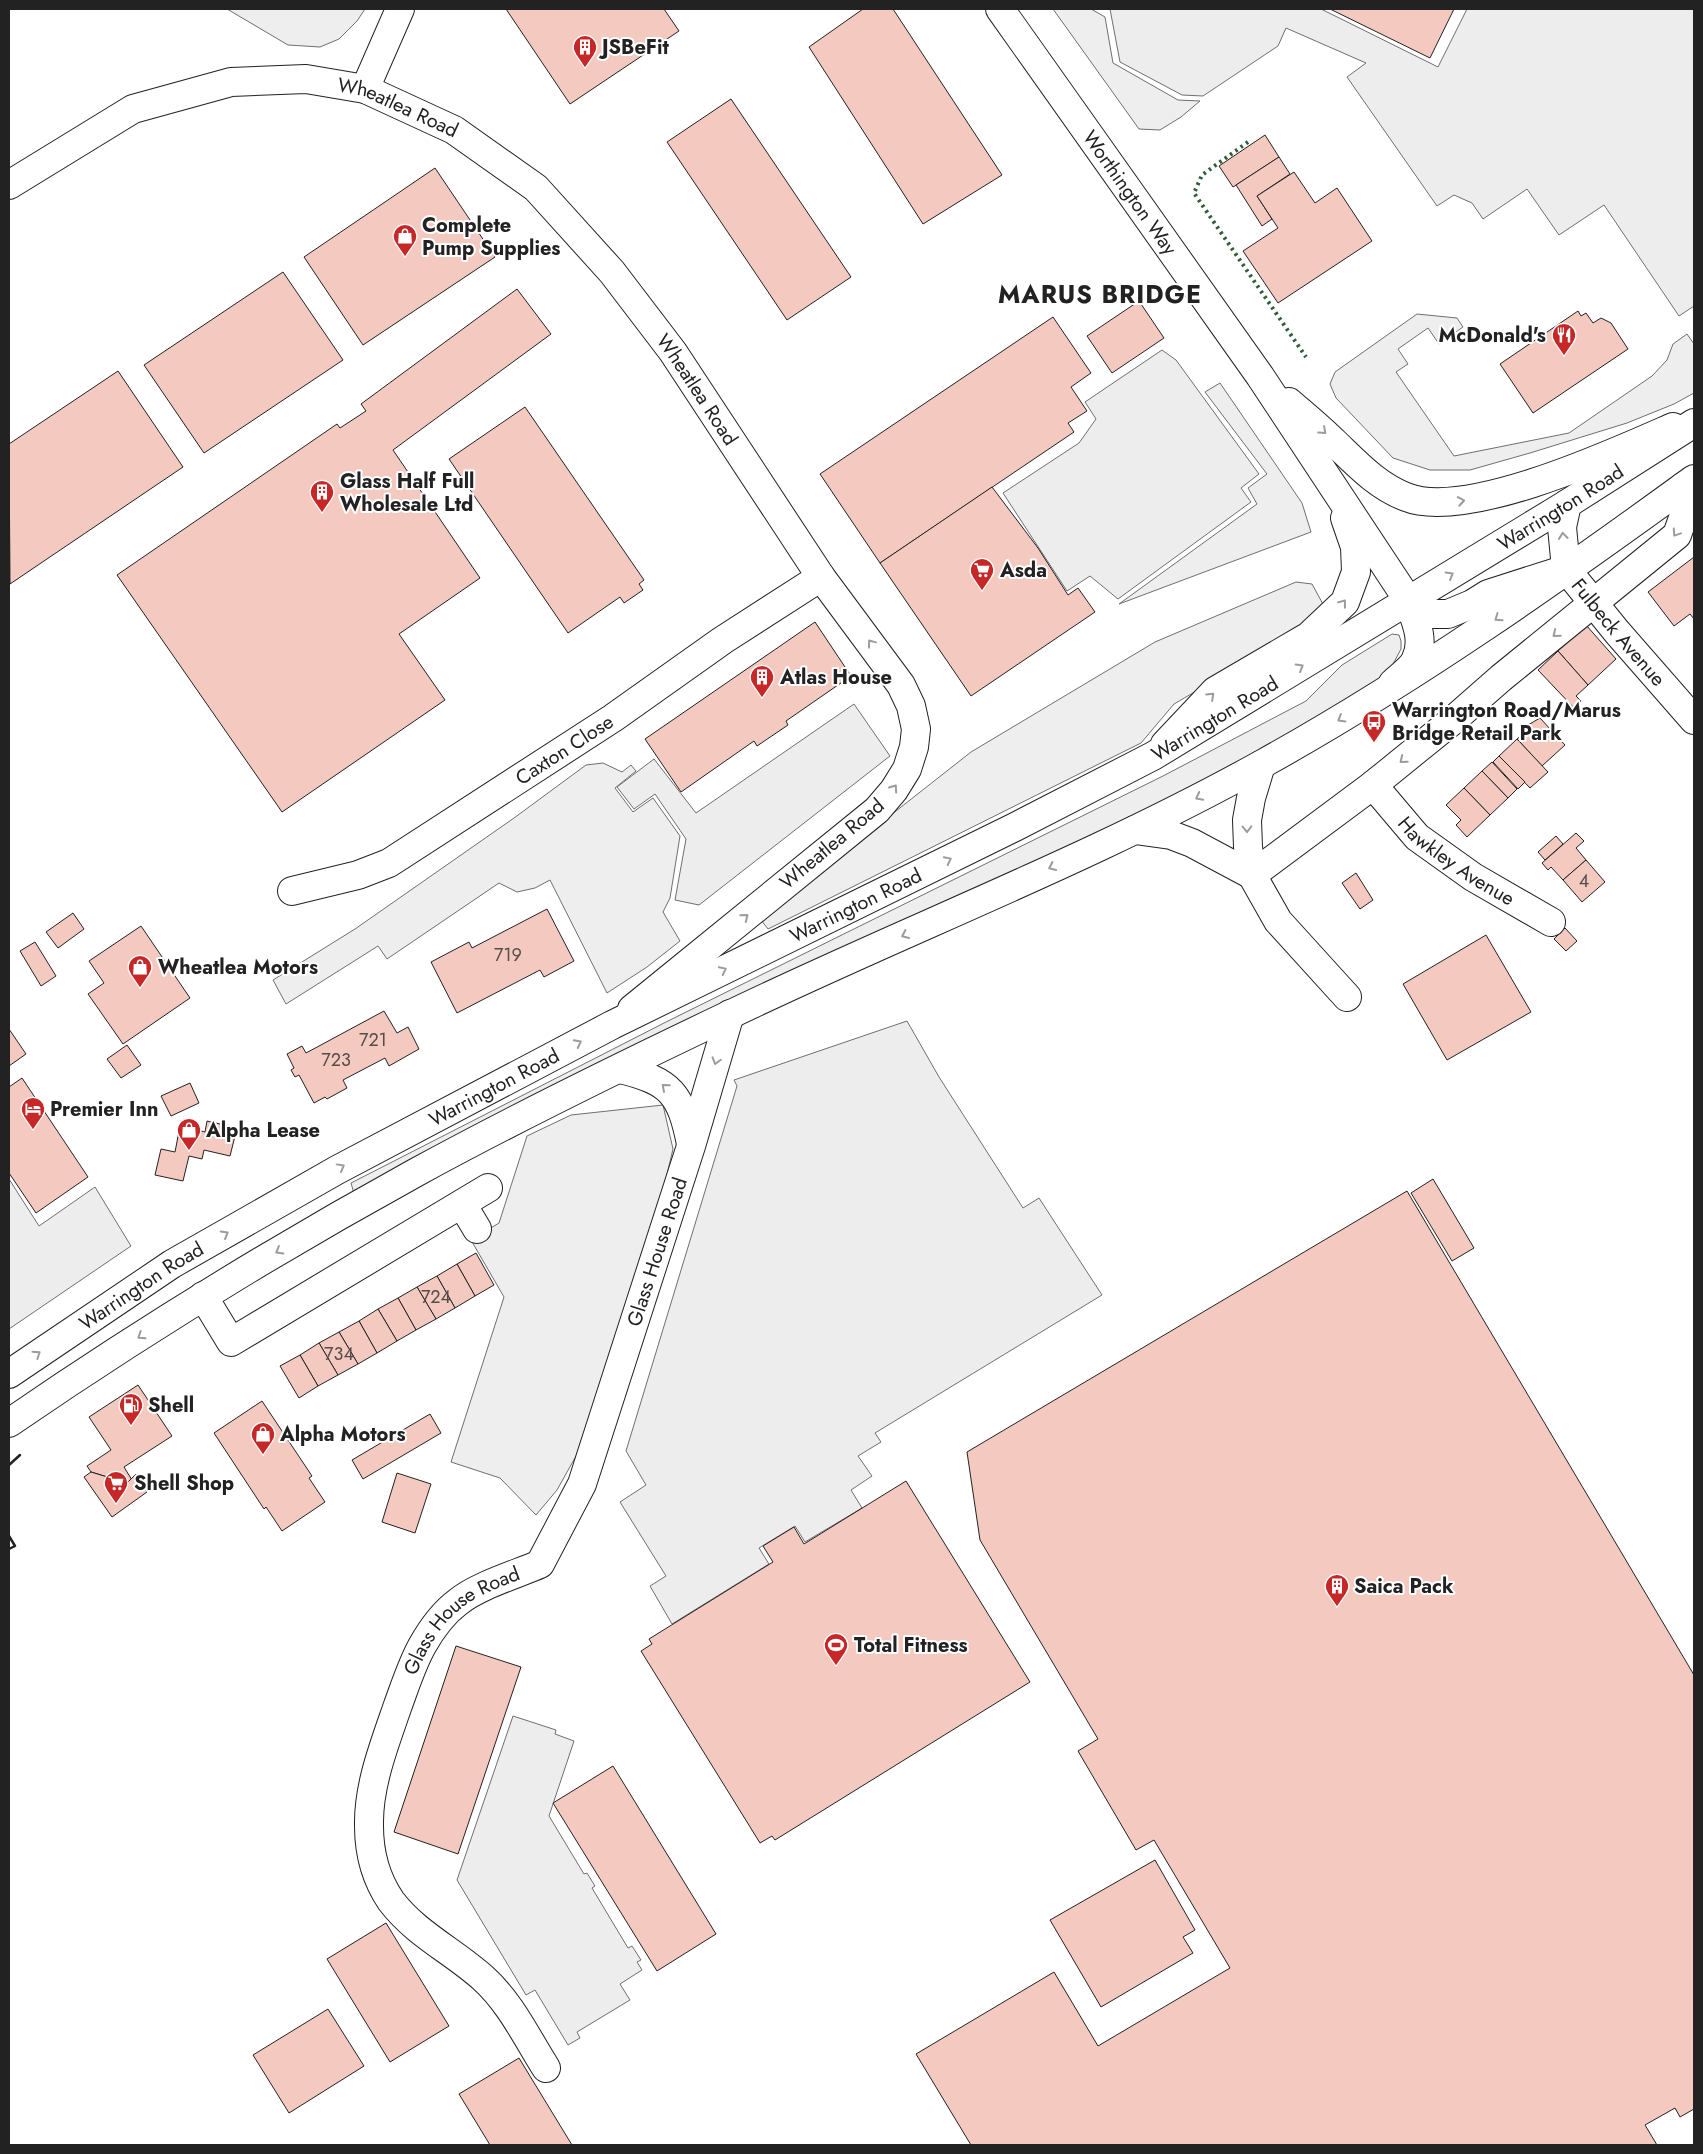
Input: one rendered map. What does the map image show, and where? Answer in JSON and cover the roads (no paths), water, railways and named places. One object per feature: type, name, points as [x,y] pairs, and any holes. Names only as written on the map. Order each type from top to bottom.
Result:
[{"type":"main road","points":[[365,88],[400,9]]},
{"type":"main road","name":"Worthington Way","points":[[1000,9],[1260,376],[1408,600],[1418,627],[1420,644],[1415,662],[1382,693]]},
{"type":"main road","name":"Wheatlea Road","points":[[9,185],[133,109],[231,82],[306,79],[365,88],[454,130],[536,188],[612,272],[672,352],[821,577],[888,666],[911,706],[916,729],[914,747],[907,769],[894,790],[877,810],[612,1025]]},
{"type":"main road","points":[[1260,376],[1382,485],[1407,498],[1431,502],[1462,501],[1540,480],[1586,465],[1694,418]]},
{"type":"main road","name":"Warrington Road","points":[[9,1374],[172,1264],[336,1170],[612,1025],[1015,827],[1153,756],[1567,504],[1694,422]]},
{"type":"main road","name":"Worthington Way","points":[[1153,756],[1215,691],[1309,636],[1345,602],[1351,590],[1356,572],[1355,547],[1328,477]]},
{"type":"main road","points":[[1252,875],[1373,785],[1677,535],[1684,515],[1689,483]]},
{"type":"main road","name":"Warrington Road","points":[[9,1423],[203,1296],[417,1172],[730,1014],[1135,830],[1261,765],[1382,693],[1484,628],[1689,483]]},
{"type":"main road","name":"Fulbeck Avenue","points":[[1567,504],[1562,527],[1566,569],[1694,720]]},
{"type":"main road","name":"Worthington Way","points":[[1408,600],[1424,614],[1448,614],[1472,604],[1488,594],[1566,569]]},
{"type":"main road","name":"Caxton Close","points":[[292,891],[358,875],[389,863],[613,718],[723,640],[821,577]]},
{"type":"main road","points":[[1261,765],[1250,798],[1247,820],[1252,875],[1278,921],[1347,997]]},
{"type":"main road","name":"Hawkley Avenue","points":[[1373,785],[1417,838],[1473,876],[1551,922]]},
{"type":"main road","points":[[1135,830],[1171,835],[1192,843],[1252,875]]},
{"type":"main road","name":"Glass House Road","points":[[546,2068],[502,1999],[485,1979],[429,1938],[408,1920],[391,1900],[378,1878],[371,1854],[368,1825],[371,1797],[383,1751],[405,1686],[422,1646],[441,1618],[458,1601],[540,1564],[582,1484],[691,1146],[730,1014]]},
{"type":"main road","name":"Glass House Road","points":[[620,1069],[648,1075],[666,1087],[679,1103],[686,1119],[691,1146]]},
{"type":"main road","points":[[203,1296],[231,1342],[488,1188]]},
{"type":"main road","points":[[462,1204],[477,1229]]},
{"type":"place","name":"JSBeFit","points":[[585,68]]},
{"type":"place","name":"Complete Pump Supplies","points":[[405,257]]},
{"type":"place","name":"McDonald's","points":[[1564,356]]},
{"type":"place","name":"Glass Half Full Wholesale Ltd","points":[[322,513]]},
{"type":"place","name":"Asda","points":[[982,591]]},
{"type":"place","name":"Atlas House","points":[[762,698]]},
{"type":"place","name":"Warrington Road/Marus Bridge Retail Park","points":[[1374,743]]},
{"type":"place","name":"Wheatlea Motors","points":[[140,988]]},
{"type":"place","name":"Premier Inn","points":[[33,1130]]},
{"type":"place","name":"Alpha Lease","points":[[189,1151]]},
{"type":"place","name":"Shell","points":[[131,1426]]},
{"type":"place","name":"Alpha Motors","points":[[263,1455]]},
{"type":"place","name":"Shell Shop","points":[[116,1504]]},
{"type":"place","name":"Saica Pack","points":[[1337,1607]]},
{"type":"place","name":"Total Fitness","points":[[836,1666]]},
{"type":"district","name":"MARUS BRIDGE","points":[[1100,294]]}]
